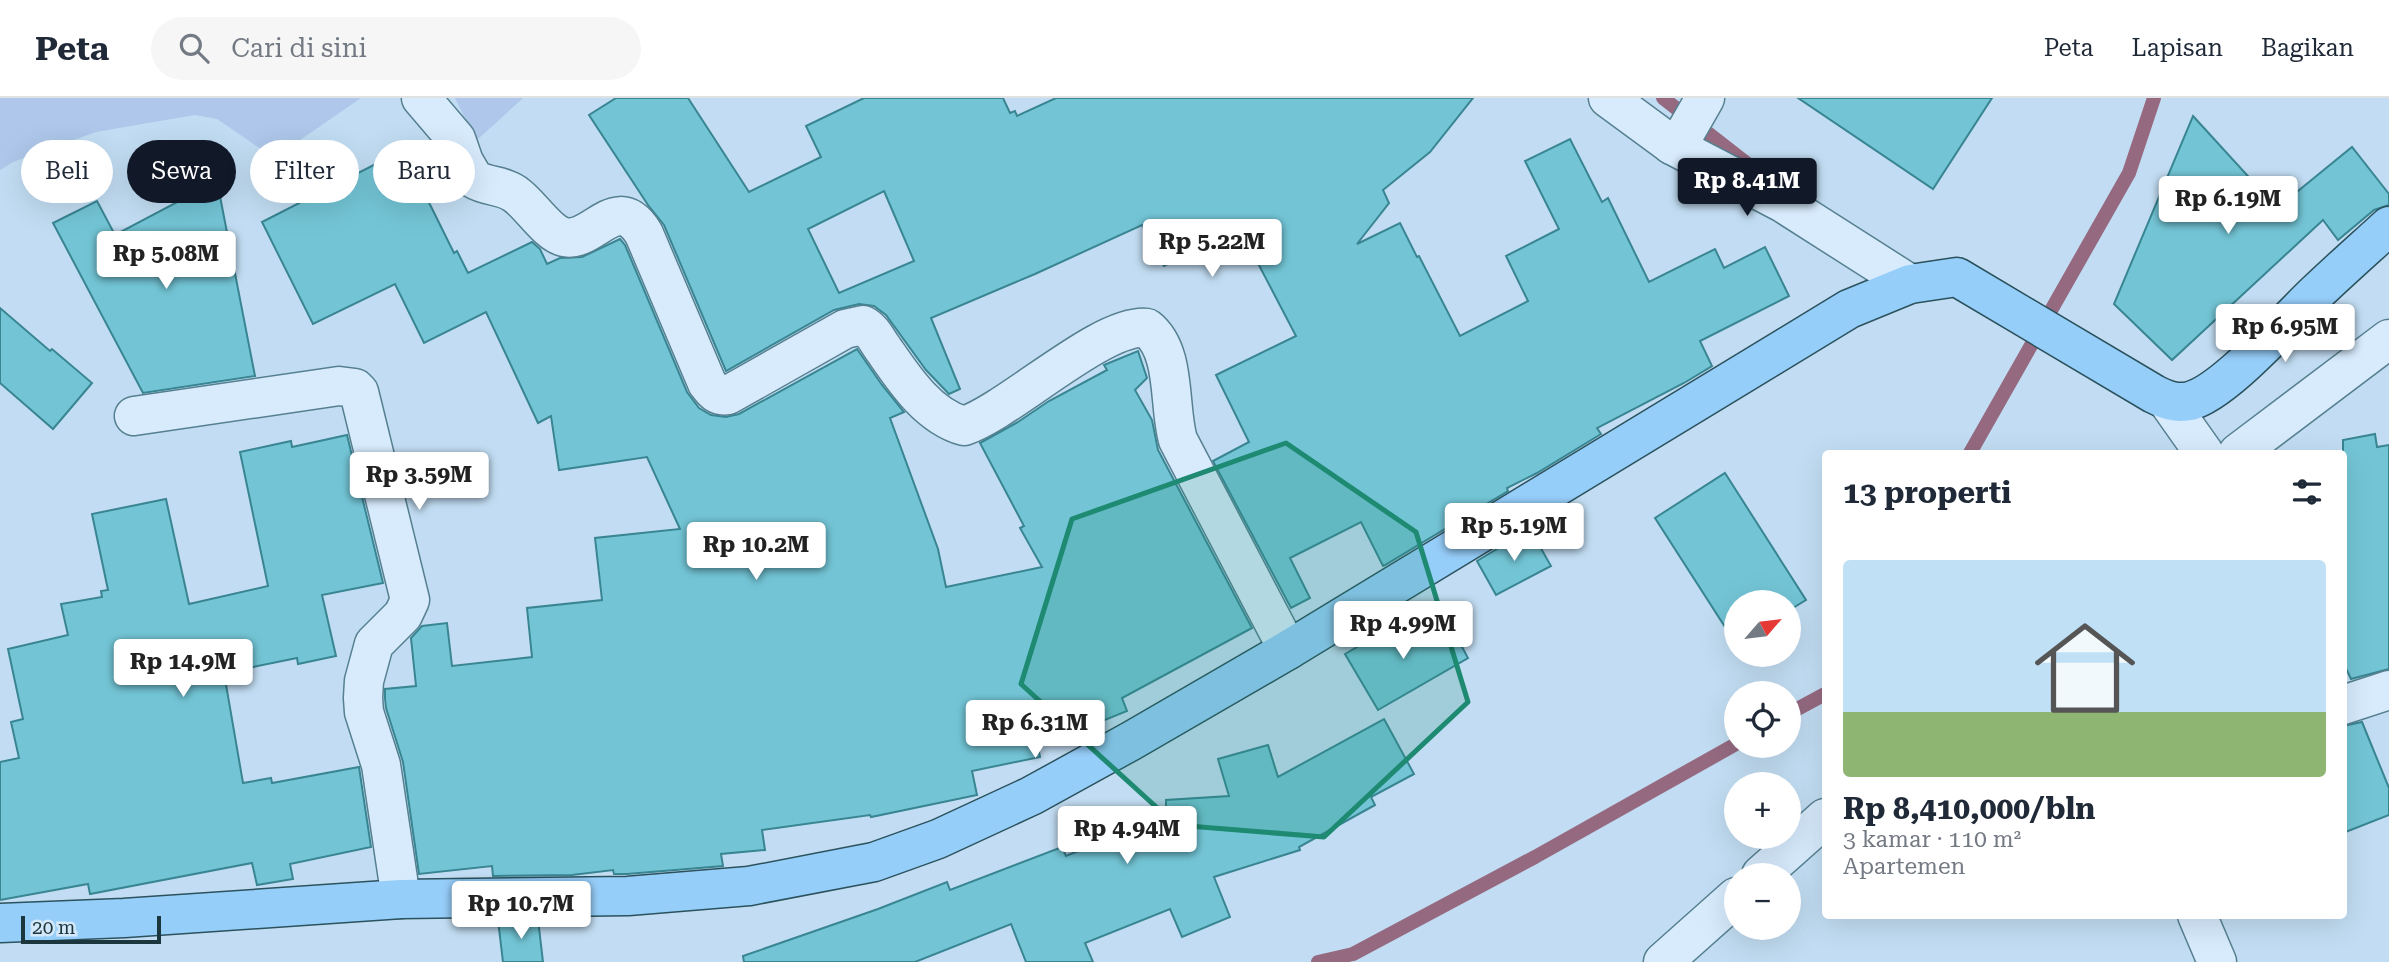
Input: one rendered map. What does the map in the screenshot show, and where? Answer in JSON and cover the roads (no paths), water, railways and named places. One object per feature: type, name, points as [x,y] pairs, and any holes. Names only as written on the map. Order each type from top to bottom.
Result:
[{"type":"main road","points":[[0,923],[124,918],[401,899],[628,896],[749,886],[874,862],[938,839],[1031,796],[1131,741],[1288,650],[1849,309],[1910,284],[1957,277],[2161,398],[2189,401],[2204,395],[2228,379],[2389,226]]},
{"type":"street","points":[[421,98],[456,139],[464,162],[474,179],[508,189],[517,195],[561,237],[573,237],[621,216],[630,217],[637,222],[707,383],[714,392],[723,396],[752,383],[845,329],[863,325],[871,331],[897,370],[933,410],[955,424],[966,425],[993,411],[1094,346],[1131,329],[1147,328],[1166,355],[1173,420],[1178,440],[1288,650]]},
{"type":"street","points":[[1608,98],[1783,203],[1910,284]]},
{"type":"street","points":[[1678,139],[1705,98]]},
{"type":"street","points":[[2242,450],[2389,339]]},
{"type":"street","points":[[134,416],[339,386],[355,388],[359,392],[410,600],[403,614],[373,645],[364,681],[363,698],[364,712],[381,765],[401,899]]},
{"type":"street","points":[[2161,398],[2202,450]]},
{"type":"street","points":[[2347,704],[2389,690]]},
{"type":"street","points":[[1774,863],[1822,821]]},
{"type":"street","points":[[1663,962],[1724,908]]},
{"type":"street","points":[[2199,919],[2217,962]]},
{"type":"waterway","points":[[1663,98],[1754,169]]},
{"type":"waterway","points":[[1972,450],[2129,173],[2154,98]]},
{"type":"waterway","points":[[1801,707],[1822,696]]},
{"type":"waterway","points":[[1318,962],[1353,954],[1535,857],[1724,751]]}]
